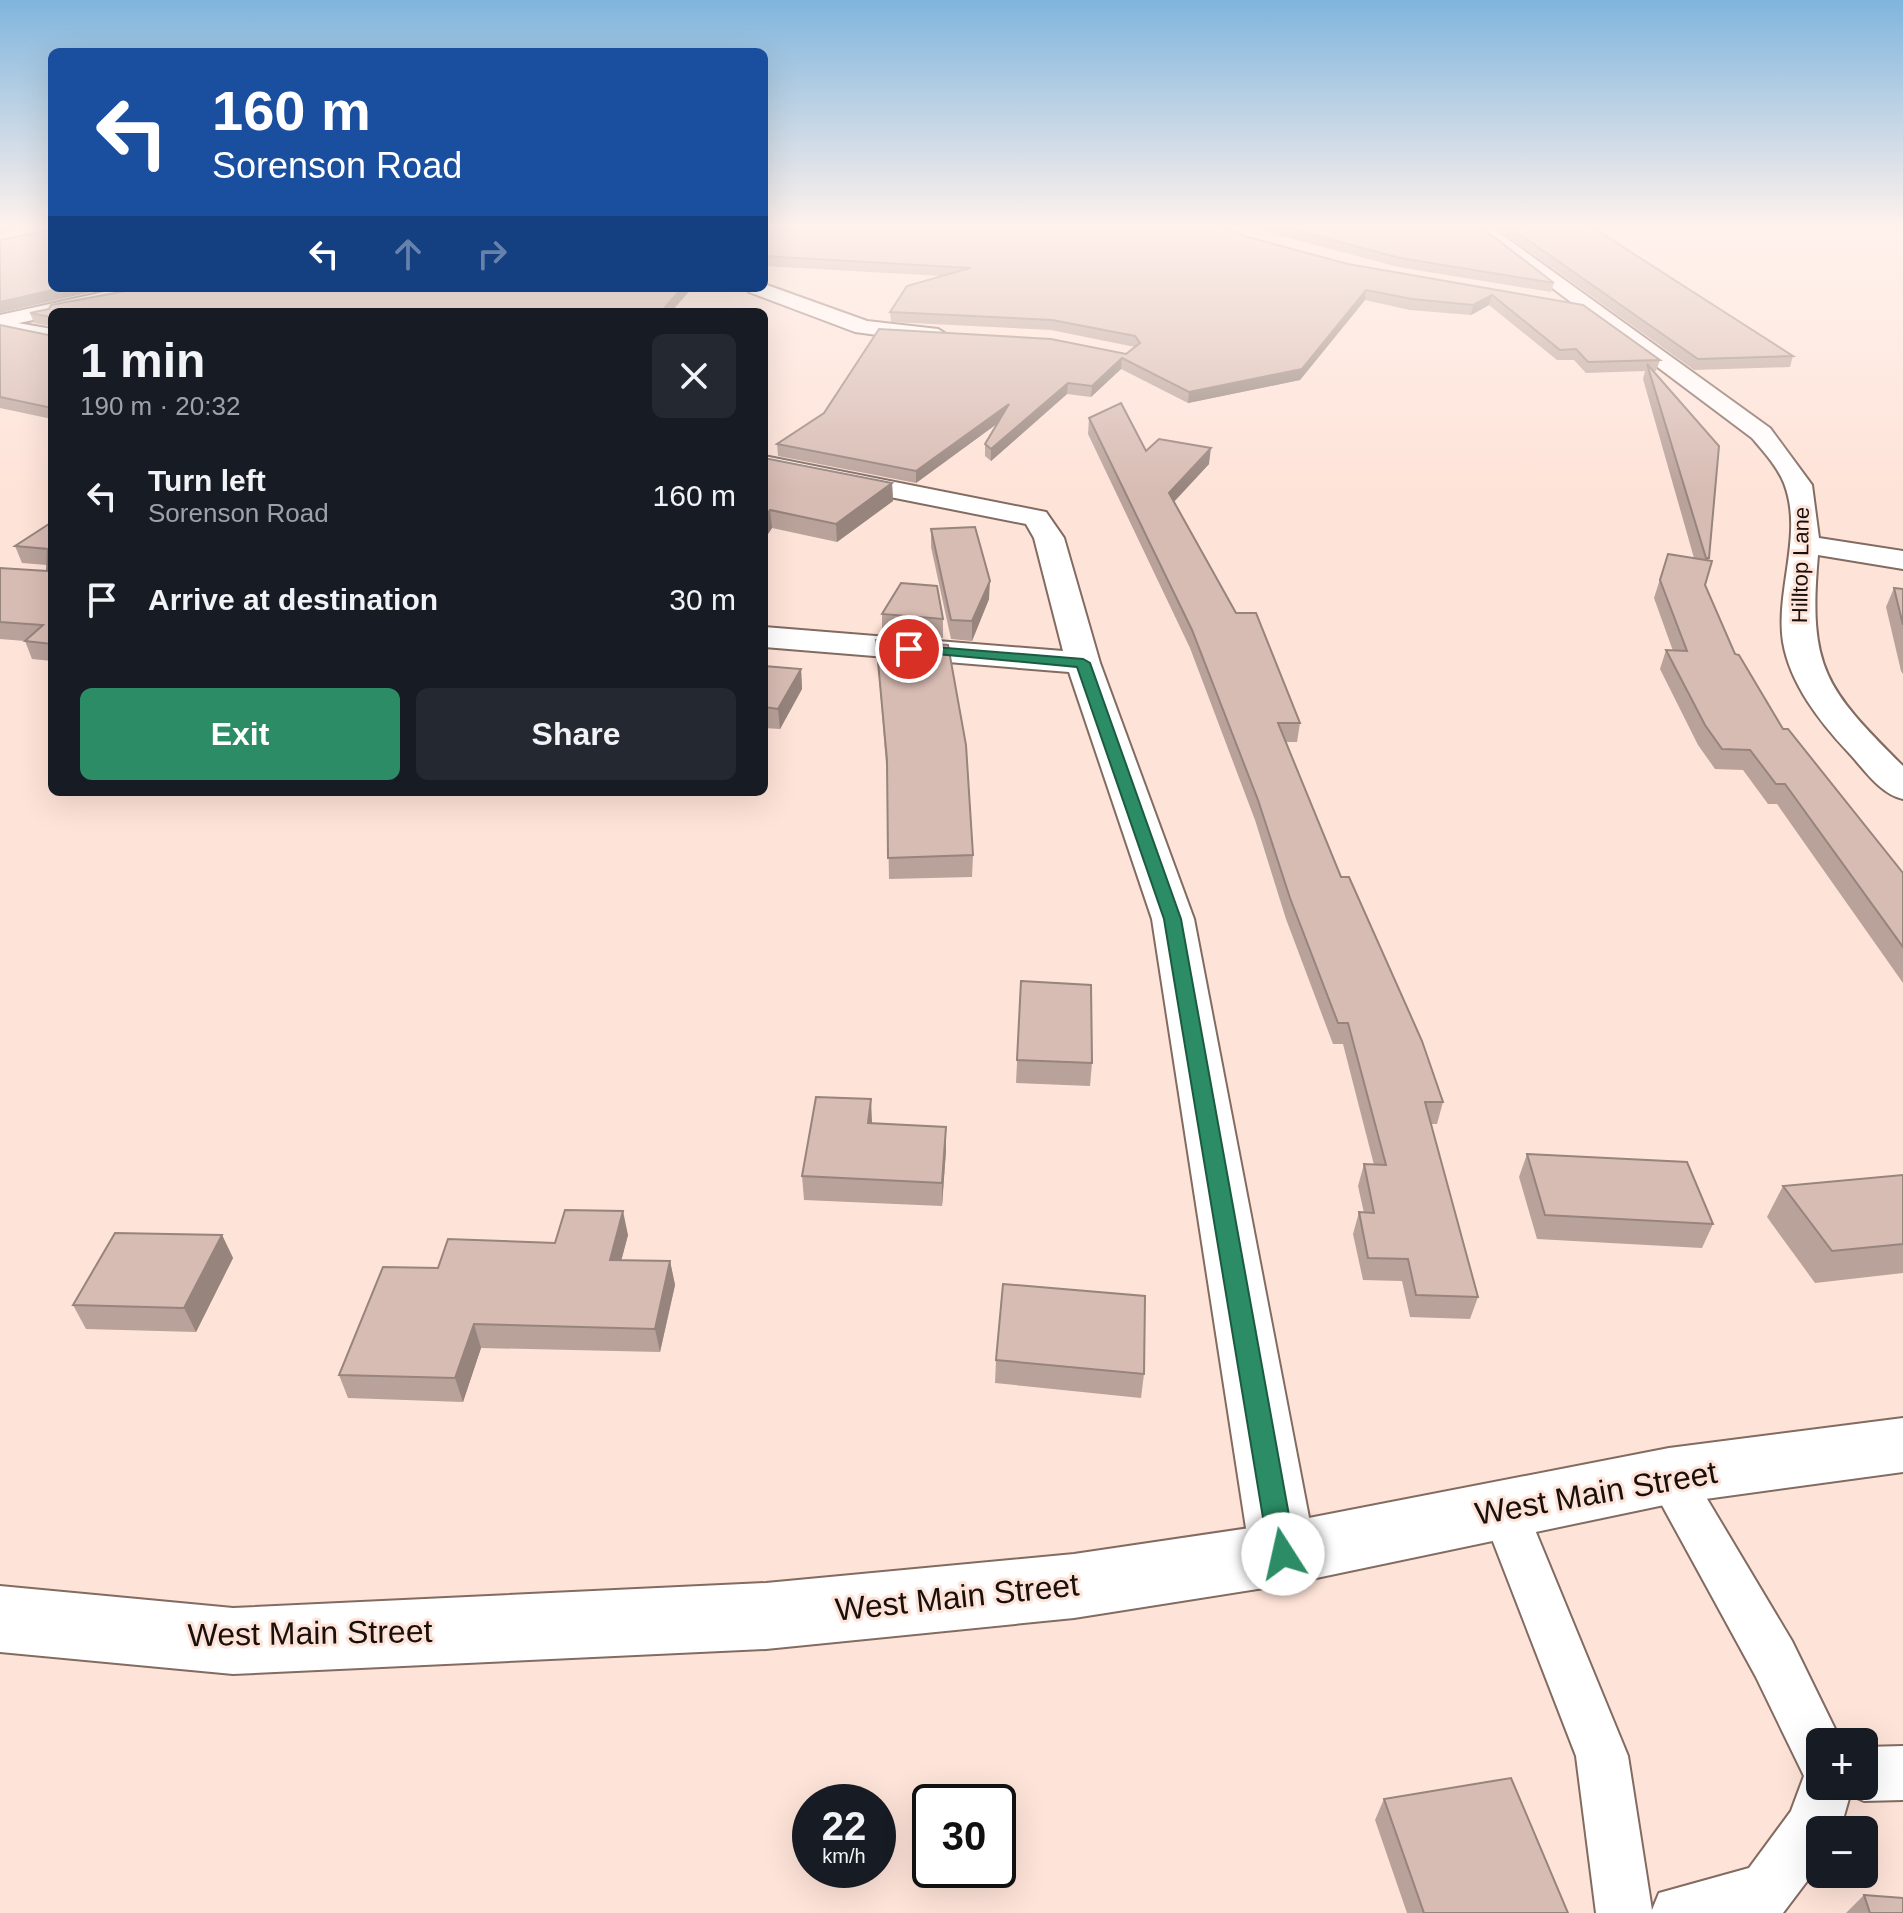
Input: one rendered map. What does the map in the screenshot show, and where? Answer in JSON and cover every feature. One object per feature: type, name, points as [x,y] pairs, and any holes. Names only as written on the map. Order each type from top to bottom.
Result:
[{"type":"street","points":[[0,324],[45,313]]},
{"type":"street","points":[[825,313],[863,327],[917,335],[962,337]]},
{"type":"street","name":"Hilltop Lane","points":[[1599,313],[1761,433],[1787,464],[1801,494],[1804,544],[1797,620],[1806,664],[1850,732],[1903,788]]},
{"type":"street","points":[[0,324],[48,335]]},
{"type":"street","points":[[768,465],[1036,518],[1049,538],[1083,663],[1173,919],[1283,1554]]},
{"type":"street","points":[[1804,544],[1903,560]]},
{"type":"street","points":[[768,637],[1083,663]]},
{"type":"street","name":"West Main Street","points":[[0,1619],[233,1641],[751,1617],[1074,1586],[1283,1554],[1669,1476],[1903,1445]]},
{"type":"lane","points":[[1669,1476],[1774,1659],[1807,1728]]},
{"type":"lane","points":[[1503,1508],[1602,1756],[1624,1913]]},
{"type":"lane","points":[[1878,1774],[1903,1773]]},
{"type":"lane","points":[[1679,1913],[1766,1892],[1814,1826],[1822,1800]]},
{"type":"building","points":[[916,313],[1347,313],[1302,369],[1189,392],[1122,358],[1092,386],[1068,383],[991,449],[985,444],[1009,404],[916,471],[777,444],[824,413],[879,329],[1051,339],[1126,354],[1140,343],[1135,336],[1052,320]]},
{"type":"building","points":[[1515,313],[1595,313],[1660,360],[1588,362],[1576,349],[1560,350]]},
{"type":"building","points":[[1633,313],[1726,313],[1793,356],[1698,359]]},
{"type":"building","points":[[0,325],[48,335],[48,407],[0,397]]},
{"type":"building","points":[[1647,364],[1719,446],[1709,558],[1706,558]]},
{"type":"building","points":[[1121,403],[1146,451],[1159,439],[1211,448],[1169,493],[1236,613],[1256,613],[1300,723],[1278,723],[1341,877],[1349,877],[1422,1041],[1443,1102],[1425,1102],[1478,1297],[1416,1295],[1408,1259],[1368,1258],[1359,1212],[1374,1213],[1364,1164],[1386,1165],[1348,1023],[1338,1023],[1290,898],[1258,800],[1192,630],[1089,418]]},
{"type":"building","points":[[768,459],[892,483],[836,524],[770,510],[768,513]]},
{"type":"building","points":[[48,525],[48,549],[15,546]]},
{"type":"building","points":[[975,527],[990,581],[972,621],[951,620],[931,529]]},
{"type":"building","points":[[48,549],[48,644],[25,641],[43,625],[0,622],[0,568],[47,571]]},
{"type":"building","points":[[1668,554],[1712,561],[1705,585],[1735,654],[1739,655],[1783,729],[1788,729],[1903,873],[1903,947],[1785,784],[1776,784],[1750,750],[1722,749],[1705,725],[1666,650],[1687,651],[1660,580]]},
{"type":"building","points":[[901,583],[937,586],[943,619],[882,614]]},
{"type":"building","points":[[1894,588],[1903,589],[1903,625]]},
{"type":"building","points":[[876,640],[948,645],[966,745],[973,855],[888,858],[887,760]]},
{"type":"building","points":[[768,666],[801,669],[778,709],[768,708]]},
{"type":"building","points":[[1021,981],[1091,985],[1092,1063],[1017,1060]]},
{"type":"building","points":[[816,1097],[871,1099],[868,1123],[946,1127],[942,1183],[802,1176]]},
{"type":"building","points":[[1527,1154],[1687,1162],[1713,1224],[1545,1215]]},
{"type":"building","points":[[1903,1175],[1903,1244],[1832,1251],[1783,1186]]},
{"type":"building","points":[[565,1210],[623,1211],[610,1260],[670,1261],[655,1329],[474,1324],[455,1378],[339,1375],[383,1267],[438,1268],[448,1239],[555,1243]]},
{"type":"building","points":[[115,1233],[222,1235],[184,1308],[73,1305]]},
{"type":"building","points":[[1003,1284],[1145,1296],[1144,1374],[996,1360]]},
{"type":"building","points":[[1511,1778],[1568,1913],[1424,1913],[1384,1799]]},
{"type":"building","points":[[1864,1895],[1903,1898],[1903,1913],[1870,1913]]},
{"type":"route","points":[[909,649],[1083,663],[1173,919],[1283,1554]]}]
